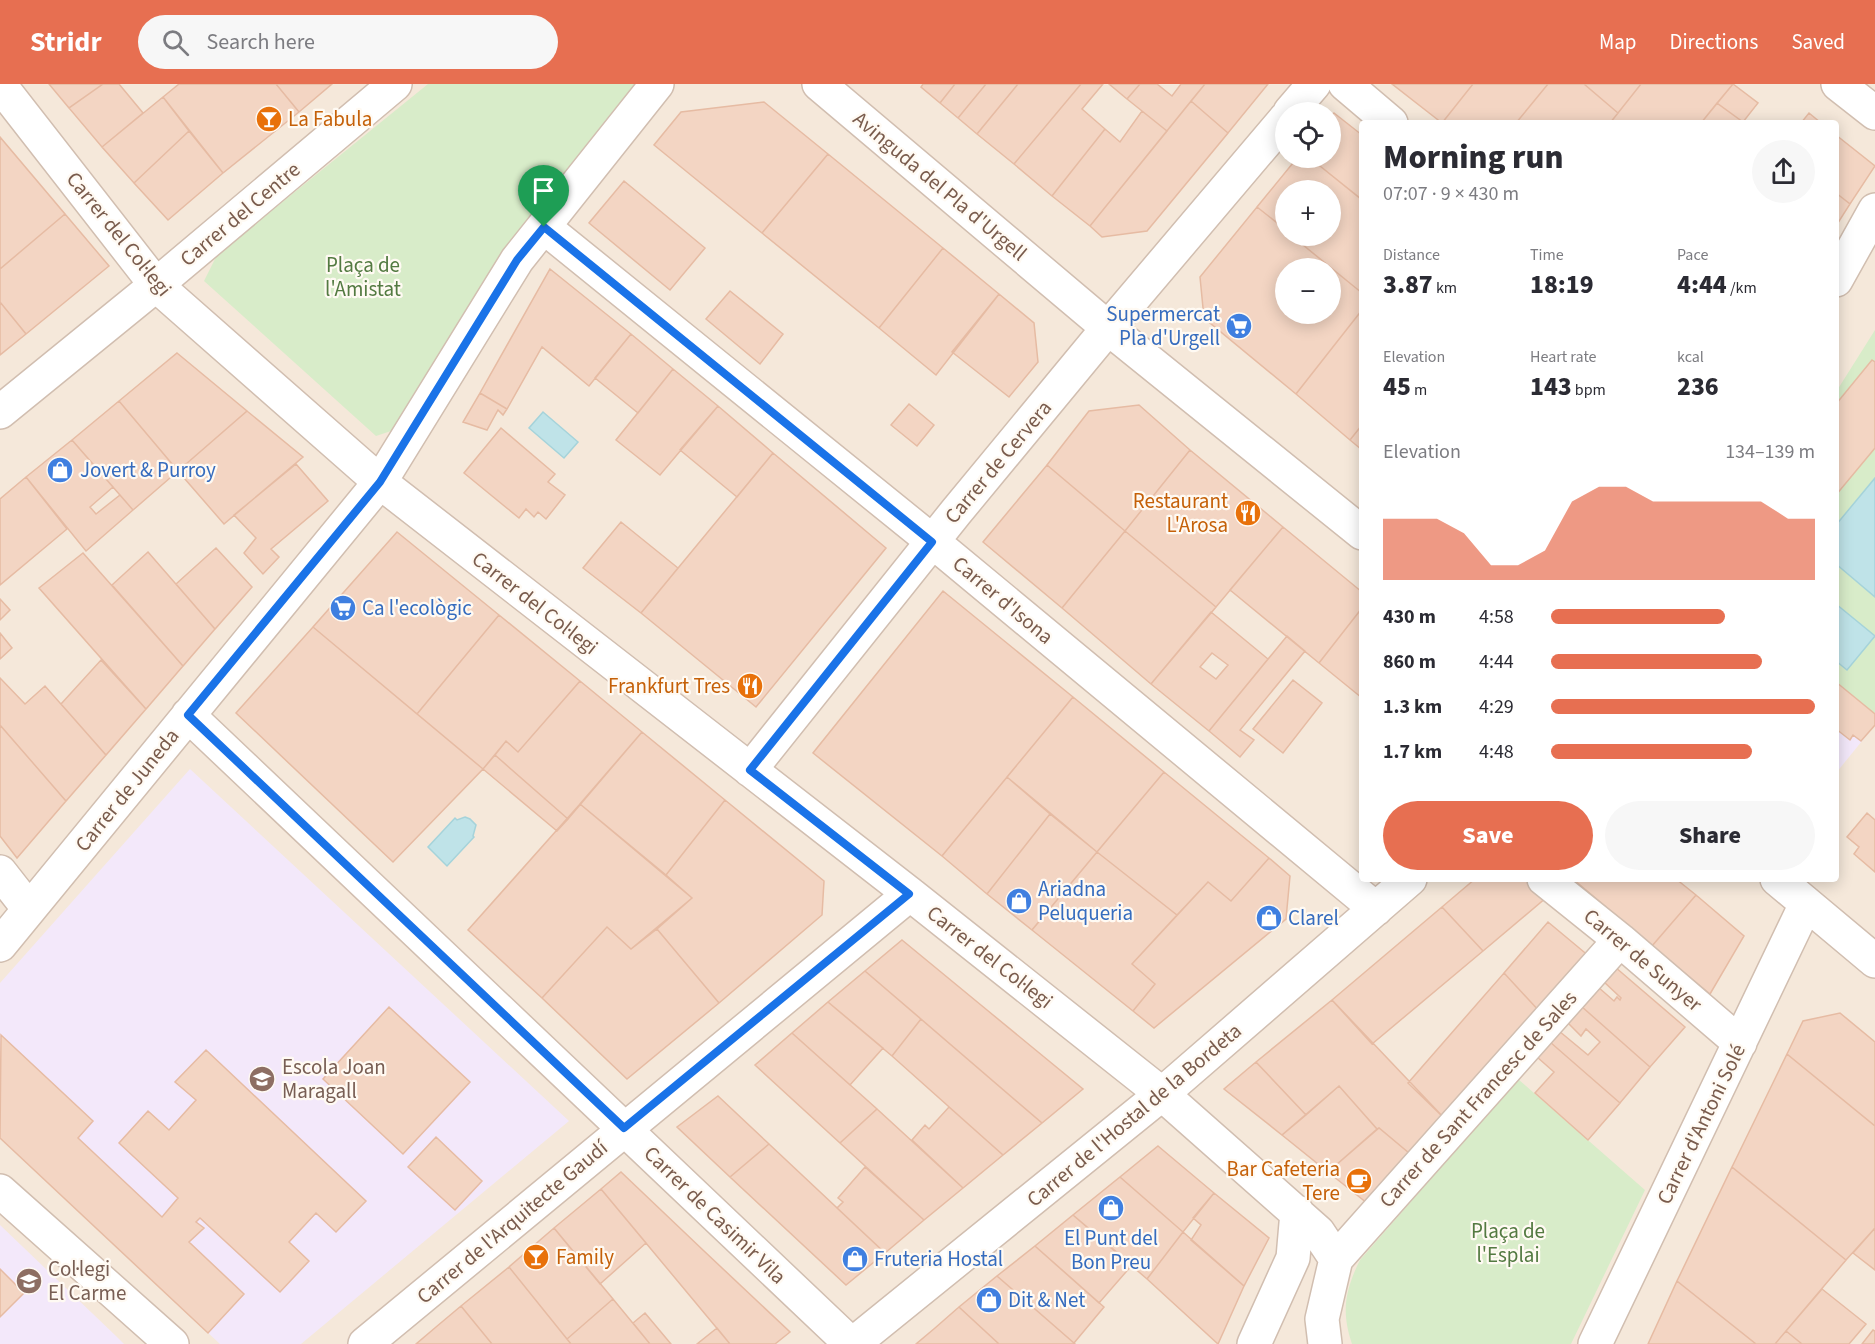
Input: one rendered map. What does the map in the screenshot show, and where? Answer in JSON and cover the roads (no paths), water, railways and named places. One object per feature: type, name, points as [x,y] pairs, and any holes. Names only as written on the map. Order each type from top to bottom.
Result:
[{"type":"street","name":"Carrer del Centre","points":[[0,411],[156,285],[395,84]]},
{"type":"street","name":"Carrer de Juneda","points":[[0,945],[380,482],[517,260],[657,84]]},
{"type":"street","name":"Avinguda del Pla d'Urgell","points":[[819,84],[1108,328],[1359,531]]},
{"type":"street","points":[[1299,102],[1314,84]]},
{"type":"street","points":[[1345,84],[1387,120]]},
{"type":"street","points":[[1838,84],[1875,113]]},
{"type":"street","name":"Carrer del Col·legi","points":[[0,85],[156,285],[380,482],[1162,1094],[1297,1212],[1318,1232],[1336,1259]]},
{"type":"street","name":"Carrer de Cervera","points":[[750,770],[932,542],[1108,328],[1275,131]]},
{"type":"street","points":[[1839,275],[1875,210]]},
{"type":"street","name":"Carrer d'Isona","points":[[544,227],[932,542],[1376,909]]},
{"type":"street","name":"Carrer de Casimir Vila","points":[[188,715],[852,1344]]},
{"type":"street","points":[[0,872],[29,909]]},
{"type":"street","name":"Carrer de l'Hostal de la Bordeta","points":[[852,1344],[1162,1094],[1407,882]]},
{"type":"street","name":"Carrer de Sunyer","points":[[1548,882],[1620,940],[1740,1043]]},
{"type":"street","points":[[1780,882],[1875,961]]},
{"type":"street","name":"Carrer de l'Arquitecte Gaudí","points":[[365,1344],[909,894]]},
{"type":"street","name":"Carrer d'Antoni Solé","points":[[1595,1344],[1806,904]]},
{"type":"street","name":"Carrer de Sant Francesc de Sales","points":[[1336,1259],[1620,940]]},
{"type":"street","points":[[0,1191],[172,1344]]},
{"type":"street","points":[[1254,1344],[1293,1258],[1297,1212]]},
{"type":"street","points":[[1325,1344],[1322,1319],[1336,1259]]},
{"type":"water","points":[[543,412],[578,442],[564,458],[529,428]]},
{"type":"water","points":[[1875,478],[1875,597],[1839,567],[1839,521]]},
{"type":"water","points":[[1839,606],[1875,636],[1847,670],[1839,663]]},
{"type":"water","points":[[465,817],[476,825],[474,837],[447,866],[428,847],[455,818],[457,820]]},
{"type":"place","name":"La Fabula","points":[[269,119]]},
{"type":"place","name":"Supermercat Pla d'Urgell","points":[[1239,326]]},
{"type":"place","name":"Jovert & Purroy","points":[[60,470]]},
{"type":"place","name":"Restaurant L'Arosa","points":[[1248,513]]},
{"type":"place","name":"Ca l'ecològic","points":[[343,608]]},
{"type":"place","name":"Frankfurt Tres","points":[[750,686]]},
{"type":"place","name":"Ariadna Peluqueria","points":[[1019,901]]},
{"type":"place","name":"Clarel","points":[[1269,918]]},
{"type":"place","name":"Escola Joan Maragall","points":[[262,1079]]},
{"type":"place","name":"Bar Cafeteria Tere","points":[[1359,1181]]},
{"type":"place","name":"El Punt del Bon Preu","points":[[1111,1208]]},
{"type":"place","name":"Family","points":[[536,1257]]},
{"type":"place","name":"Fruteria Hostal","points":[[855,1259]]},
{"type":"place","name":"Col·legi El Carme","points":[[29,1281]]},
{"type":"place","name":"Dit & Net","points":[[989,1300]]},
{"type":"park label","name":"Plaça de l'Amistat","points":[[363,277]]},
{"type":"park label","name":"Plaça de l'Esplai","points":[[1508,1243]]}]
